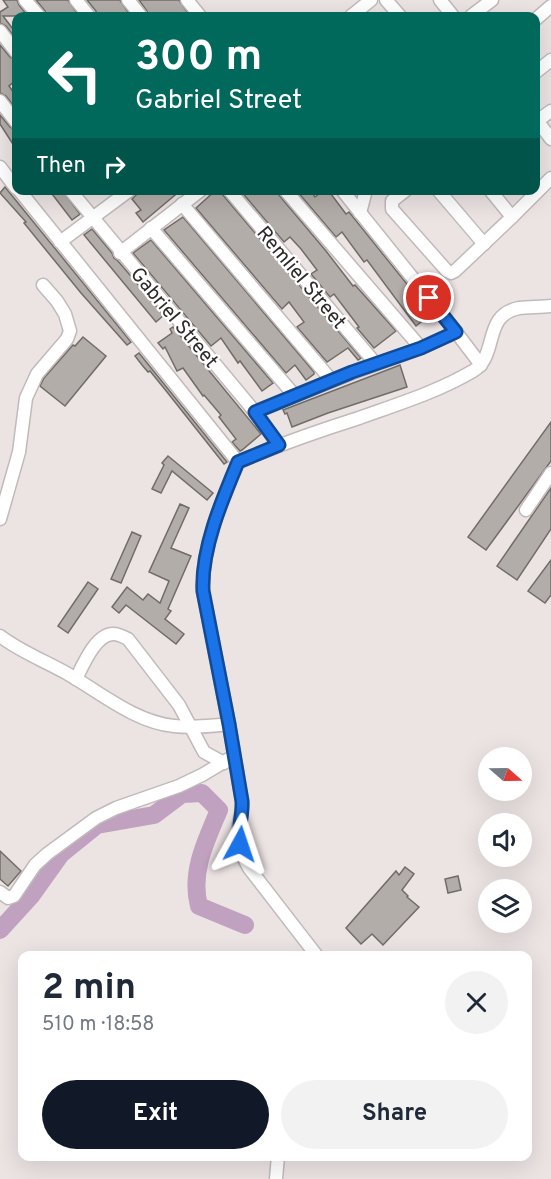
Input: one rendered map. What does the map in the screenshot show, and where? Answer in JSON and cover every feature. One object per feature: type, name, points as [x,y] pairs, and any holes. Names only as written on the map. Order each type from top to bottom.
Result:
[{"type":"street","points":[[25,0],[36,12]]},
{"type":"street","points":[[76,0],[86,12]]},
{"type":"street","points":[[128,0],[138,12]]},
{"type":"street","points":[[187,0],[197,12]]},
{"type":"street","points":[[356,12],[371,0]]},
{"type":"street","points":[[386,0],[396,12]]},
{"type":"street","points":[[440,0],[450,12]]},
{"type":"street","points":[[476,12],[492,0]]},
{"type":"street","points":[[0,31],[12,47]]},
{"type":"street","points":[[0,101],[12,117]]},
{"type":"street","points":[[540,125],[551,139]]},
{"type":"street","points":[[0,167],[12,183]]},
{"type":"street","points":[[22,195],[238,462]]},
{"type":"street","name":"Gabriel Street","points":[[74,195],[120,253],[255,412],[279,445]]},
{"type":"street","points":[[60,242],[124,195]]},
{"type":"street","points":[[120,253],[195,195]]},
{"type":"street","name":"Remliel Street","points":[[233,195],[376,364]]},
{"type":"street","points":[[289,195],[421,348]]},
{"type":"street","points":[[346,195],[481,365]]},
{"type":"street","points":[[360,213],[364,195]]},
{"type":"street","points":[[400,195],[392,201],[392,209],[451,273],[512,217],[530,195]]},
{"type":"street","points":[[442,195],[484,244]]},
{"type":"street","points":[[494,195],[512,217]]},
{"type":"street","points":[[183,204],[332,381]]},
{"type":"street","points":[[151,228],[295,396]]},
{"type":"street","points":[[0,519],[19,452],[27,398],[37,374],[67,339],[70,331],[65,314],[43,285]]},
{"type":"street","points":[[313,951],[277,906],[243,856],[237,832],[243,811],[242,801],[229,759],[229,724],[202,576],[204,560],[227,489],[238,462],[279,445],[427,395],[481,365],[488,350],[492,331],[508,312],[551,306]]},
{"type":"street","points":[[255,412],[421,348],[456,332]]},
{"type":"street","points":[[526,510],[551,473]]},
{"type":"street","points":[[76,679],[90,653],[103,636],[115,634],[128,639],[179,705],[204,752],[229,759]]},
{"type":"street","points":[[0,636],[117,705],[152,720],[173,726],[191,727],[229,724]]},
{"type":"street","points":[[0,892],[5,897],[11,898],[35,865],[96,818],[116,808],[179,786],[229,759]]},
{"type":"street","points":[[276,1179],[278,1161]]},
{"type":"building","points":[[3,0],[17,0],[25,12],[12,12],[12,16],[3,16],[12,28],[12,34],[0,23],[0,12],[8,7]]},
{"type":"building","points":[[36,0],[68,0],[76,12],[45,12]]},
{"type":"building","points":[[87,0],[120,0],[128,12],[96,12]]},
{"type":"building","points":[[139,0],[179,0],[187,12],[147,12]]},
{"type":"building","points":[[0,45],[12,58],[12,83],[9,86],[12,90],[12,104],[0,93]]},
{"type":"building","points":[[0,115],[12,128],[12,143],[0,124]]},
{"type":"building","points":[[5,187],[131,342],[127,345],[24,223],[26,222],[0,193]]},
{"type":"building","points":[[53,195],[66,195],[80,214],[72,220]]},
{"type":"building","points":[[136,195],[175,195],[143,222],[136,213],[141,210],[132,199]]},
{"type":"building","points":[[210,195],[223,195],[361,358],[358,360],[348,348],[327,362],[297,327],[304,322],[289,302],[282,309],[196,208]]},
{"type":"building","points":[[244,195],[279,195],[353,286],[355,285],[396,331],[374,348],[334,294],[330,297],[311,274],[317,270],[301,249],[290,237],[284,242]]},
{"type":"building","points":[[300,195],[315,197],[332,195],[346,214],[349,212],[431,314],[416,326],[367,260],[364,262],[342,232],[336,237]]},
{"type":"building","points":[[183,217],[314,374],[306,380],[295,365],[286,373],[164,230]]},
{"type":"building","points":[[92,229],[164,315],[156,322],[84,235]]},
{"type":"building","points":[[151,240],[273,383],[262,391],[240,361],[238,363],[221,338],[211,346],[133,253]]},
{"type":"building","points":[[173,327],[261,434],[242,450],[240,451],[232,442],[236,439],[219,417],[221,415],[203,396],[183,368],[177,371],[165,347],[163,349],[158,343],[172,333],[170,329]]},
{"type":"building","points":[[83,337],[106,356],[65,406],[40,386],[44,378]]},
{"type":"building","points":[[139,353],[227,462],[224,464],[150,371],[148,372],[142,365],[135,356]]},
{"type":"building","points":[[400,365],[407,387],[292,427],[287,413],[285,414],[283,410]]},
{"type":"building","points":[[551,422],[551,461],[486,550],[468,537]]},
{"type":"building","points":[[168,456],[213,493],[207,500],[172,471],[161,493],[152,489],[164,465],[162,463]]},
{"type":"building","points":[[551,488],[551,529],[517,580],[497,566]]},
{"type":"building","points":[[180,504],[189,508],[171,548],[191,556],[168,609],[171,611],[165,619],[184,634],[176,644],[126,605],[119,613],[112,607],[127,587],[143,600],[148,594],[160,603],[169,581],[149,572]]},
{"type":"building","points":[[132,532],[141,536],[121,583],[111,579]]},
{"type":"building","points":[[551,560],[551,595],[545,603],[528,591]]},
{"type":"building","points":[[88,582],[98,589],[68,633],[58,626]]},
{"type":"building","points":[[0,851],[21,871],[8,886],[0,879]]},
{"type":"building","points":[[405,867],[414,874],[402,890],[419,907],[383,945],[372,934],[361,944],[346,928],[396,871],[399,875]]},
{"type":"building","points":[[458,876],[461,890],[448,893],[445,879]]},
{"type":"waterway","points":[[0,930],[31,896],[61,854],[97,825],[154,815],[182,794],[202,793],[219,810],[198,869],[196,881],[199,906],[245,925]]},
{"type":"route","points":[[240,844],[237,832],[243,811],[242,801],[202,576],[204,560],[227,489],[238,462],[279,445],[255,412],[352,372],[421,348],[456,332],[429,298]]}]
